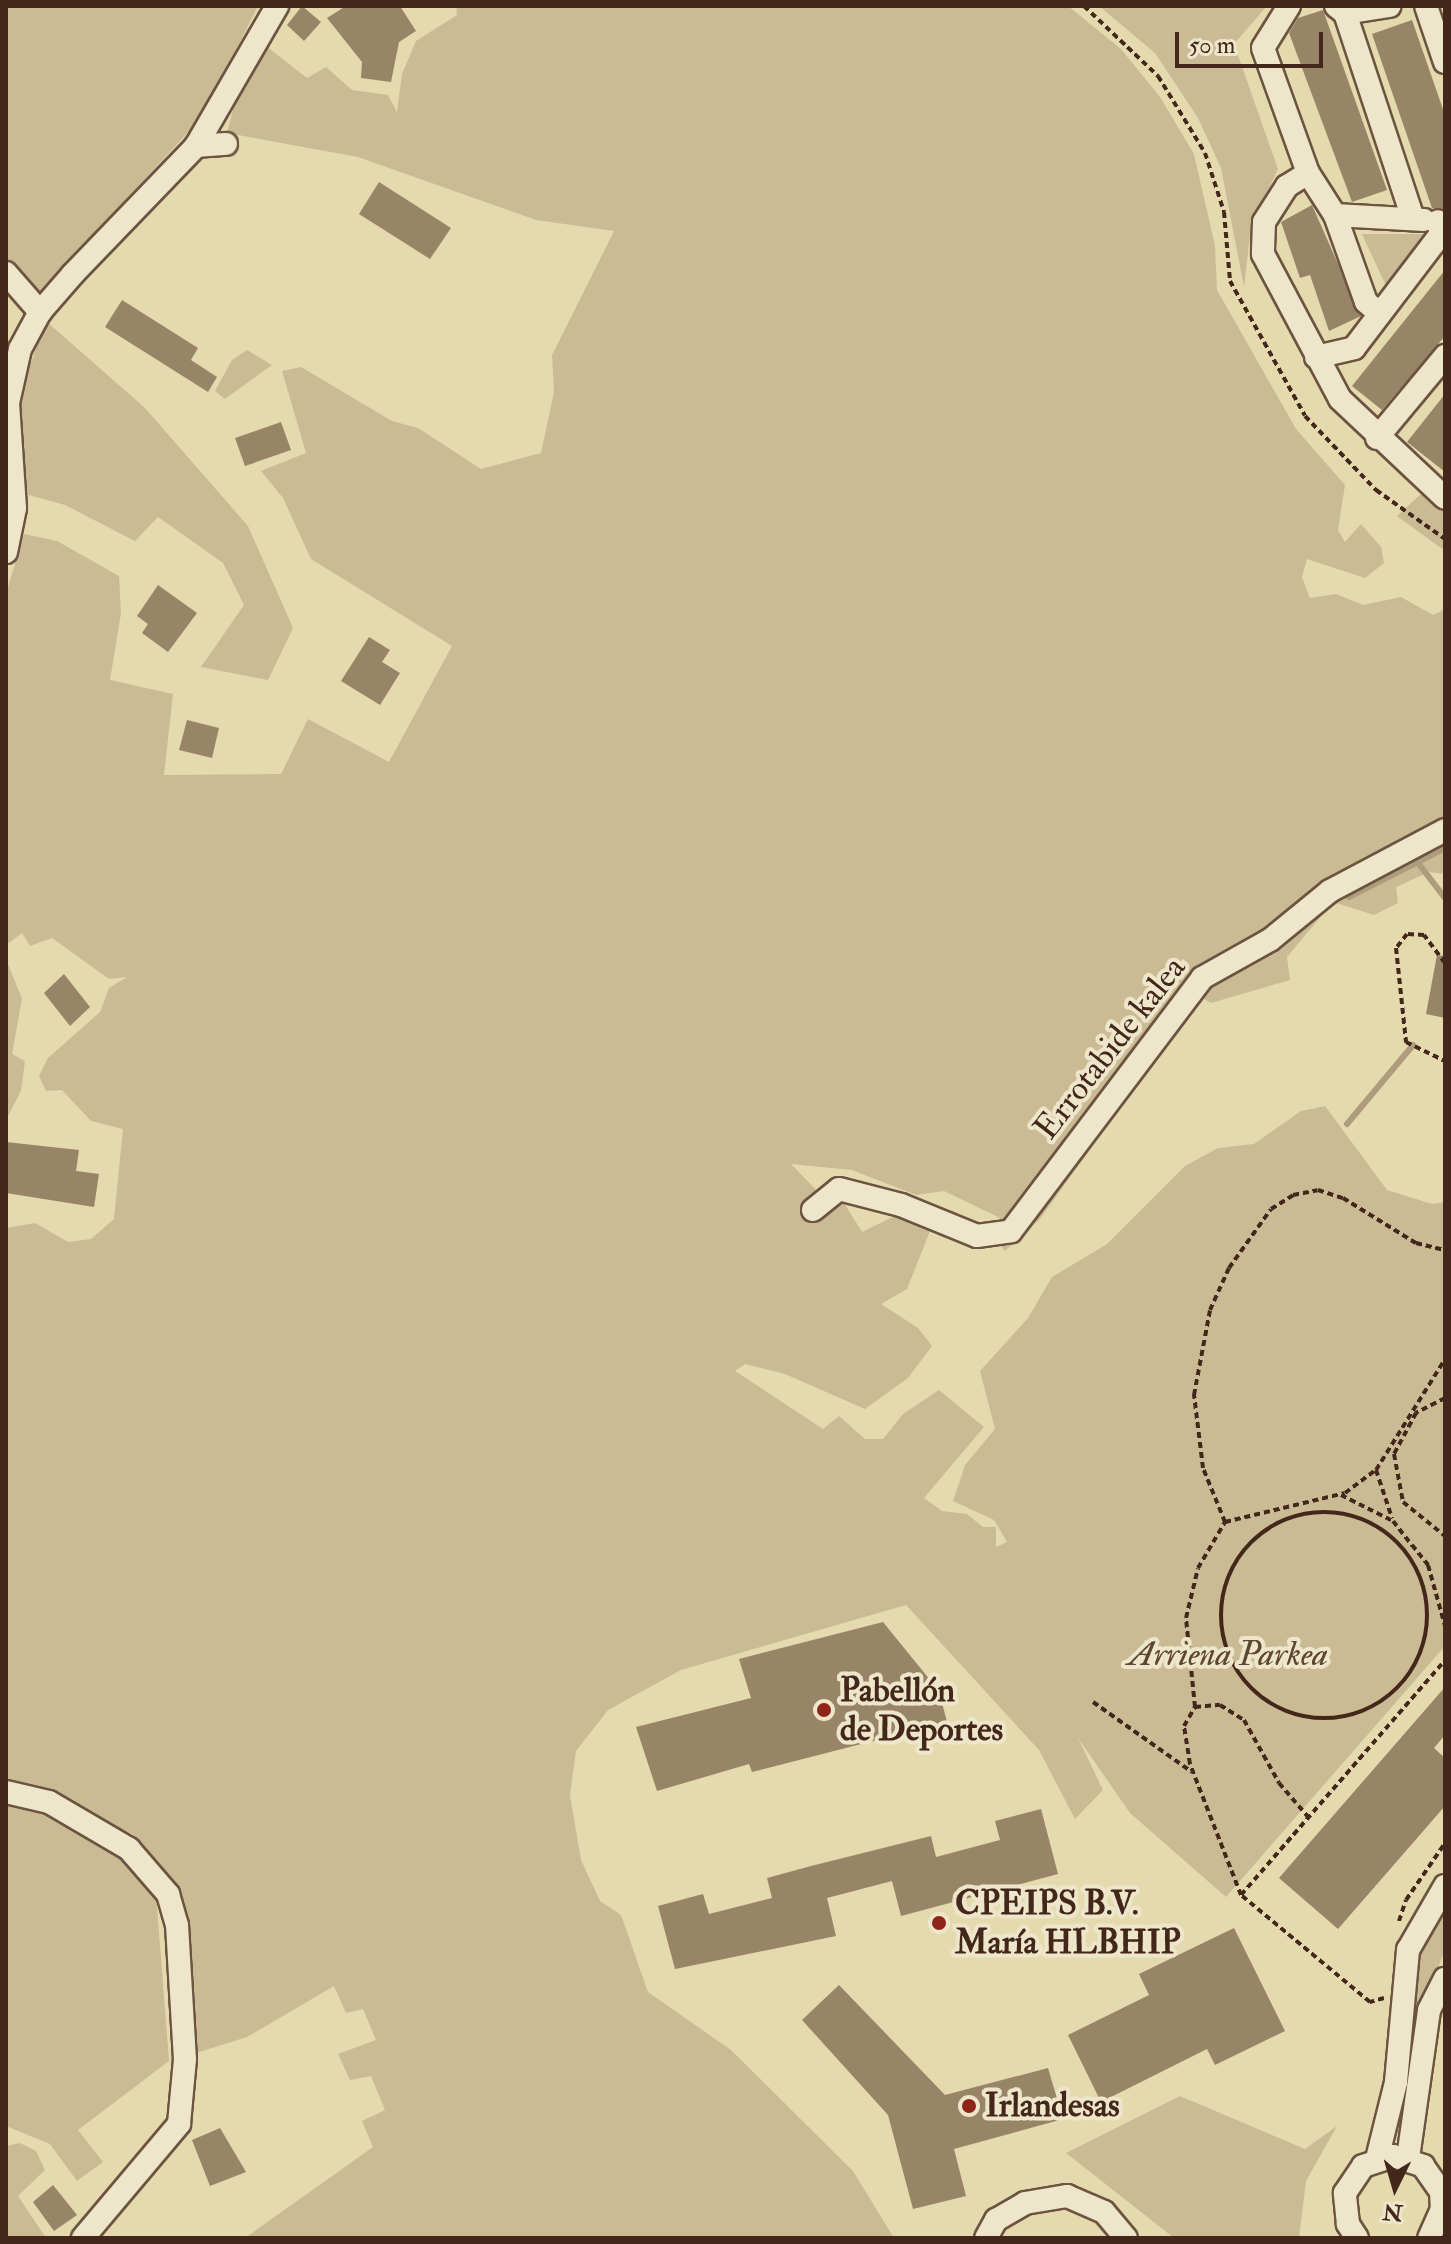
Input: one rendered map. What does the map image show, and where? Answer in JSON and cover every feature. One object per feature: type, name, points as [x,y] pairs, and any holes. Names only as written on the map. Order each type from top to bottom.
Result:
[{"type":"street","points":[[6,552],[15,508],[8,403],[20,349],[40,312],[196,146],[277,6]]},
{"type":"street","points":[[1289,6],[1263,48],[1308,173],[1335,215],[1366,302],[1380,314]]},
{"type":"street","points":[[1389,6],[1340,9],[1413,219]]},
{"type":"street","points":[[1426,6],[1445,62]]},
{"type":"street","points":[[196,146],[226,144]]},
{"type":"street","points":[[1308,173],[1287,186],[1264,222],[1263,254],[1340,399],[1377,438],[1445,498]]},
{"type":"street","points":[[1316,357],[1354,348],[1441,234],[1442,221],[1335,215]]},
{"type":"street","points":[[6,273],[40,312]]},
{"type":"street","points":[[1377,438],[1445,356]]},
{"type":"street","name":"Errotabide kalea","points":[[813,1210],[839,1189],[901,1205],[977,1236],[1011,1231],[1202,978],[1270,940],[1330,891],[1445,830]]},
{"type":"street","points":[[6,1792],[49,1802],[129,1849],[168,1894],[177,1925],[185,2059],[179,2124],[83,2238]]},
{"type":"street","points":[[1377,2159],[1396,2082],[1408,1950],[1445,1886]]},
{"type":"street","points":[[1408,2158],[1426,2025],[1445,1979]]},
{"type":"street","points":[[1357,2238],[1348,2224],[1345,2193],[1352,2178],[1377,2159],[1408,2158],[1434,2178],[1444,2209],[1429,2238]]},
{"type":"street","points":[[986,2238],[996,2220],[1025,2203],[1067,2196],[1104,2212],[1126,2238]]},
{"type":"path","points":[[1445,963],[1424,935],[1407,934],[1396,948],[1406,1042],[1445,1061]]},
{"type":"path","points":[[1225,1522],[1203,1468],[1194,1395],[1210,1310],[1251,1231],[1293,1195],[1318,1190],[1343,1198],[1416,1243],[1445,1250]]},
{"type":"path","points":[[1386,1986],[1387,1997],[1370,2002],[1241,1895],[1194,1774],[1184,1726],[1195,1707],[1186,1618],[1198,1568],[1225,1522],[1339,1494],[1376,1470],[1445,1359]]},
{"type":"path","points":[[1445,1398],[1416,1413],[1394,1454],[1403,1502],[1445,1536]]},
{"type":"path","points":[[1376,1470],[1393,1521],[1428,1565],[1445,1626]]},
{"type":"path","points":[[1339,1494],[1393,1521]]},
{"type":"path","points":[[1325,1511],[1378,1526],[1399,1543],[1427,1594],[1427,1623],[1422,1652],[1387,1699],[1332,1719],[1276,1707],[1252,1690],[1223,1642],[1220,1615],[1234,1562],[1251,1541],[1298,1514],[1325,1511]]},
{"type":"path","points":[[1241,1895],[1445,1660]]},
{"type":"path","points":[[1093,1702],[1194,1774]]},
{"type":"path","points":[[1195,1707],[1220,1705],[1244,1720],[1279,1783],[1309,1818]]},
{"type":"green space","points":[[6,6],[258,6],[202,117],[38,295],[6,259]]},
{"type":"green space","name":"Arriena Parkea","points":[[456,6],[1068,6],[1121,49],[1160,97],[1194,154],[1215,246],[1217,290],[1296,429],[1345,485],[1338,530],[1345,542],[1361,524],[1381,547],[1384,563],[1365,578],[1307,559],[1302,577],[1310,598],[1336,594],[1363,605],[1401,597],[1433,615],[1445,609],[1445,874],[1429,872],[1396,887],[1398,903],[1374,915],[1333,902],[1287,957],[1290,980],[1211,1003],[1199,996],[1040,1219],[1005,1251],[994,1237],[1000,1218],[944,1191],[916,1195],[852,1170],[791,1164],[822,1196],[841,1198],[862,1232],[901,1213],[932,1226],[907,1289],[881,1304],[918,1328],[932,1346],[908,1378],[865,1409],[785,1374],[745,1364],[735,1371],[823,1429],[839,1416],[865,1439],[883,1439],[903,1414],[939,1390],[984,1427],[924,1498],[942,1511],[967,1514],[983,1527],[996,1527],[996,1547],[1007,1542],[994,1520],[953,1501],[965,1465],[995,1429],[980,1371],[1028,1318],[1052,1277],[1107,1244],[1185,1166],[1218,1148],[1254,1144],[1301,1111],[1325,1106],[1387,1190],[1432,1204],[1445,1202],[1445,1646],[1226,1897],[1130,1813],[1078,1738],[1103,1790],[1075,1819],[1039,1750],[906,1605],[681,1670],[608,1710],[576,1751],[570,1795],[581,1860],[600,1901],[621,1915],[648,1992],[731,2050],[853,2171],[894,2238],[245,2238],[373,2147],[362,2121],[385,2110],[371,2076],[350,2080],[338,2054],[376,2040],[363,2009],[346,2013],[334,1986],[247,2037],[196,2053],[182,1913],[133,1834],[112,1826],[109,1847],[156,1894],[169,2061],[78,2130],[103,2162],[77,2181],[50,2144],[6,2126],[6,1228],[35,1223],[68,1242],[91,1239],[114,1219],[123,1129],[91,1121],[62,1090],[46,1091],[39,1076],[48,1058],[100,1012],[109,988],[127,977],[109,979],[52,938],[30,946],[22,933],[6,945],[6,594],[24,534],[57,541],[119,576],[121,613],[110,680],[173,694],[164,775],[281,774],[308,719],[389,762],[452,646],[311,559],[283,498],[261,471],[306,453],[282,371],[301,367],[392,421],[418,428],[481,469],[541,453],[554,392],[552,355],[614,231],[536,220],[358,157],[227,133],[234,106],[266,46],[307,78],[326,67],[352,90],[388,95],[397,112],[402,74],[416,41],[457,15]]},
{"type":"green space","points":[[1099,6],[1267,6],[1234,44],[1278,169],[1251,227],[1244,287],[1221,168],[1198,118],[1155,53]]},
{"type":"green space","points":[[1362,234],[1428,234],[1386,286]]},
{"type":"green space","points":[[46,321],[145,408],[248,526],[293,628],[268,680],[201,667],[244,605],[223,563],[158,517],[135,541],[65,505],[25,494],[19,395]]},
{"type":"green space","points":[[247,350],[272,365],[225,399],[215,391],[232,360]]},
{"type":"green space","points":[[1421,494],[1445,511],[1445,551],[1397,516]]},
{"type":"green space","points":[[6,959],[22,999],[12,1054],[25,1061],[21,1091],[6,1120]]},
{"type":"green space","points":[[1445,1892],[1445,1950],[1411,2036],[1407,2013],[1415,1954]]},
{"type":"green space","points":[[1180,2096],[1305,2149],[1337,2126],[1306,2181],[1299,2238],[1174,2238],[1066,2153]]},
{"type":"green space","points":[[20,2143],[36,2151],[45,2170],[18,2196],[46,2238],[6,2238],[6,2146]]},
{"type":"building","points":[[302,6],[321,22],[304,41],[287,25]]},
{"type":"building","points":[[346,6],[400,6],[416,31],[399,42],[391,82],[361,78],[362,62],[327,18]]},
{"type":"building","points":[[1323,10],[1387,190],[1352,202],[1289,33],[1298,18]]},
{"type":"building","points":[[1412,20],[1445,115],[1445,209],[1432,208],[1372,34]]},
{"type":"building","points":[[379,182],[451,228],[430,259],[359,214]]},
{"type":"building","points":[[1312,205],[1361,316],[1329,331],[1310,275],[1300,278],[1281,222]]},
{"type":"building","points":[[1445,270],[1445,336],[1382,410],[1352,386]]},
{"type":"building","points":[[122,300],[198,348],[191,360],[217,377],[208,392],[105,327]]},
{"type":"building","points":[[1445,394],[1445,472],[1407,442]]},
{"type":"building","points":[[281,422],[291,450],[245,466],[235,438]]},
{"type":"building","points":[[158,585],[197,613],[168,652],[142,633],[148,624],[137,616]]},
{"type":"building","points":[[369,637],[390,650],[382,662],[400,673],[380,705],[341,681]]},
{"type":"building","points":[[187,720],[219,728],[212,758],[179,750]]},
{"type":"building","points":[[1437,955],[1445,956],[1445,1018],[1426,1014]]},
{"type":"building","points":[[64,974],[90,1007],[70,1026],[44,993]]},
{"type":"building","points":[[6,1142],[79,1150],[76,1171],[99,1174],[94,1207],[6,1193]]},
{"type":"building","name":"Pabellón de Deportes","points":[[883,1622],[939,1691],[947,1722],[752,1772],[749,1764],[657,1791],[636,1727],[751,1698],[739,1659]]},
{"type":"building","points":[[1445,1687],[1445,1735],[1434,1748],[1445,1758],[1445,1806],[1338,1929],[1279,1878]]},
{"type":"building","points":[[1041,1809],[1058,1874],[901,1916],[892,1881],[827,1898],[836,1936],[675,1969],[658,1906],[703,1894],[709,1914],[772,1898],[767,1878],[931,1836],[936,1857],[1000,1840],[995,1821]]},
{"type":"building","points":[[1234,1928],[1285,2031],[1215,2065],[1207,2049],[1101,2102],[1068,2035],[1149,1995],[1139,1974]]},
{"type":"building","name":"Irlandesas","points":[[839,1985],[945,2095],[1048,2068],[1063,2119],[954,2149],[966,2196],[913,2209],[888,2115],[802,2020]]},
{"type":"building","points":[[220,2128],[246,2172],[210,2186],[192,2140]]},
{"type":"building","points":[[53,2185],[77,2215],[54,2231],[33,2202]]},
{"type":"waterway","points":[[1349,897],[1445,848]]},
{"type":"waterway","points":[[1415,859],[1445,898]]},
{"type":"waterway","points":[[1347,1124],[1413,1045]]},
{"type":"place","name":"Pabellón de Deportes","points":[[824,1710]]},
{"type":"place","name":"CPEIPS B.V. María HLBHIP","points":[[939,1923]]},
{"type":"place","name":"Irlandesas","points":[[969,2106]]}]
